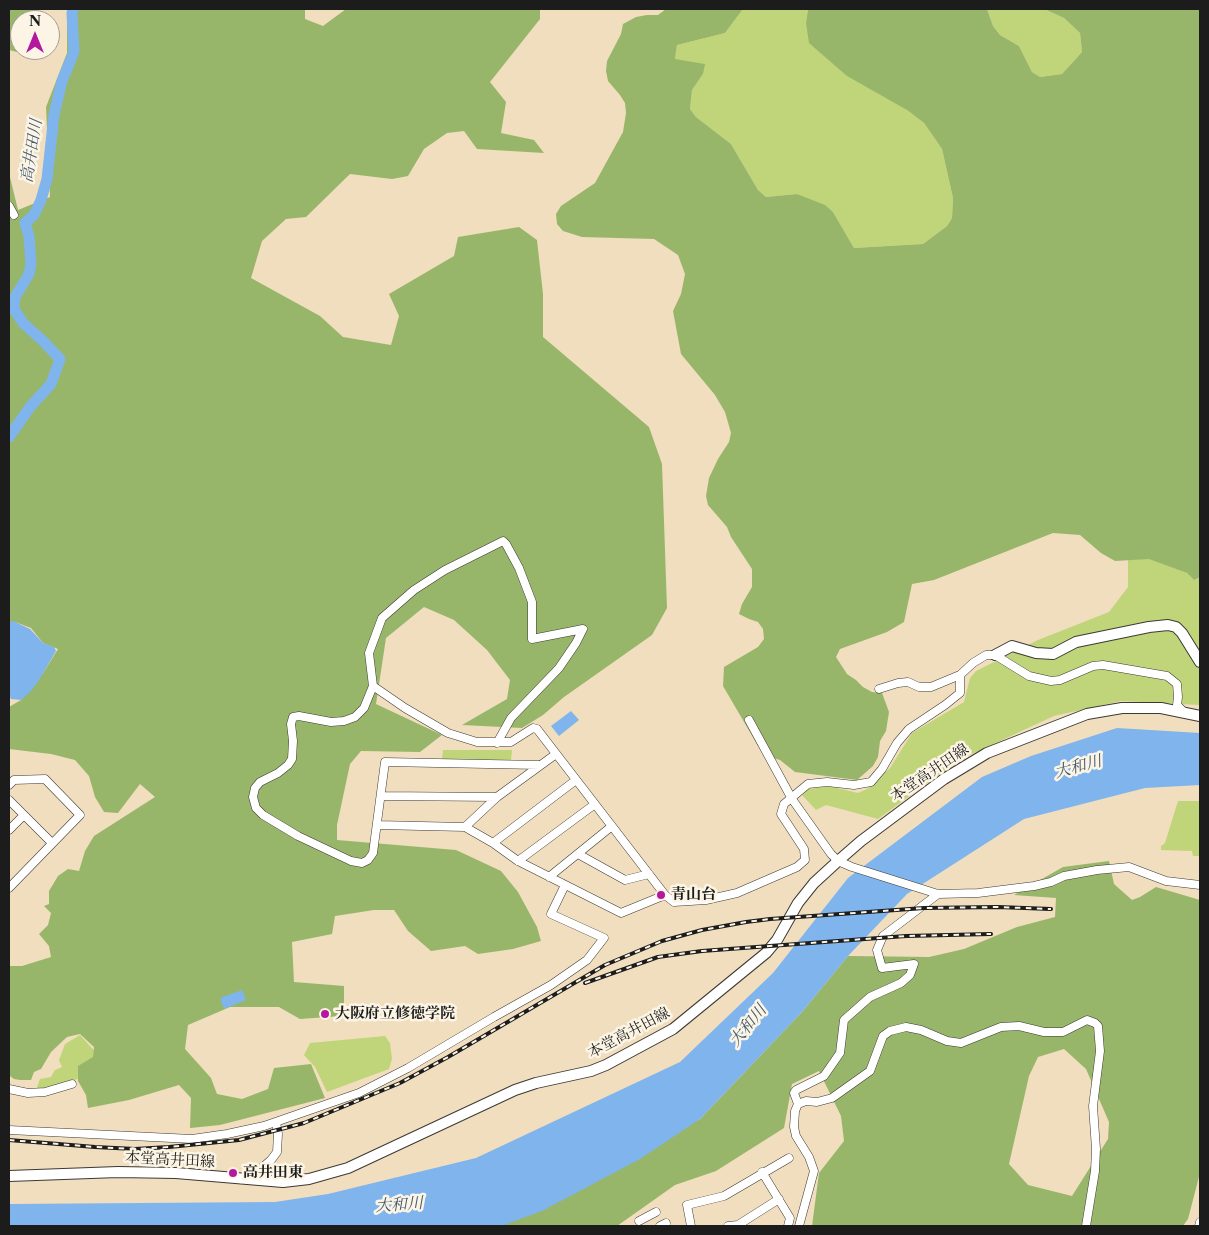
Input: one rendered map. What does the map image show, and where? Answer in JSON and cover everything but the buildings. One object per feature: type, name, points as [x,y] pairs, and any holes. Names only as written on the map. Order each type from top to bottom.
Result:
[{"type":"main road","points":[[995,655],[1012,646],[1036,653],[1053,654],[1076,642],[1168,625],[1176,627],[1182,632],[1200,662]]},
{"type":"main road","name":"本堂高井田線","points":[[9,1176],[118,1172],[176,1173],[283,1182],[309,1179],[348,1168],[515,1090],[536,1083],[591,1071],[606,1065],[673,1029],[766,953],[777,940],[798,903],[814,883],[838,861],[861,841],[944,779],[987,753],[1087,714],[1122,708],[1160,708],[1200,716]]},
{"type":"street","points":[[9,206],[14,215]]},
{"type":"street","points":[[498,743],[511,718],[559,668],[583,629],[532,639],[532,602],[519,568],[503,541],[444,570],[414,590],[382,618],[369,653],[372,686],[364,708],[355,716],[344,721],[331,722],[299,716],[293,717],[291,724],[293,741],[292,759],[278,773],[260,782],[255,788],[253,797],[256,808],[263,815],[298,836],[351,861],[362,863],[368,860],[373,853],[385,762],[540,766]]},
{"type":"street","points":[[879,689],[908,682],[931,688],[960,675],[973,663],[986,655],[995,655],[1029,676],[1051,681],[1060,680],[1093,666],[1104,665],[1167,676],[1177,684],[1177,704],[1184,712]]},
{"type":"street","points":[[372,686],[404,708],[448,733],[477,742],[511,742],[533,728],[537,729],[665,895],[674,902],[706,900],[737,893],[797,867],[805,860],[804,849],[781,814],[784,804],[808,784],[827,782],[854,785],[871,782],[909,729],[960,693],[960,675]]},
{"type":"street","points":[[748,720],[792,799],[831,854],[838,861],[852,867],[935,893],[978,893],[1034,886],[1077,873],[1129,867],[1166,881],[1200,885]]},
{"type":"street","points":[[465,827],[497,797],[556,754]]},
{"type":"street","points":[[9,785],[14,780],[45,779],[80,815],[9,888]]},
{"type":"street","points":[[493,843],[576,780]]},
{"type":"street","points":[[381,796],[497,797]]},
{"type":"street","points":[[9,800],[52,843]]},
{"type":"street","points":[[518,861],[595,804]]},
{"type":"street","points":[[9,830],[24,814]]},
{"type":"street","points":[[377,825],[465,827],[493,843],[518,861],[621,913],[665,895]]},
{"type":"street","points":[[549,877],[612,826]]},
{"type":"street","points":[[578,854],[625,880],[649,874]]},
{"type":"street","points":[[9,1130],[192,1139],[235,1133],[264,1126],[359,1093],[551,985],[587,960],[604,938],[551,914],[566,885]]},
{"type":"street","points":[[799,1226],[814,1171],[809,1157],[796,1136],[794,1127],[795,1111],[798,1104],[794,1093],[796,1090],[824,1076],[840,1053],[844,1020],[870,997],[901,983],[910,975],[914,964],[882,968],[877,950],[883,936],[935,893]]},
{"type":"street","points":[[798,1104],[806,1101],[817,1102],[832,1098],[859,1079],[870,1070],[883,1036],[890,1031],[906,1026],[947,1041],[961,1043],[1002,1027],[1020,1026],[1044,1032],[1063,1032],[1087,1020],[1095,1022],[1098,1026],[1100,1051],[1093,1106],[1096,1149],[1086,1226]]},
{"type":"street","points":[[9,1089],[28,1093],[45,1092],[72,1084]]},
{"type":"street","points":[[241,1179],[263,1167],[277,1152],[278,1134],[276,1122]]},
{"type":"street","points":[[691,1226],[687,1205],[724,1196],[762,1172],[789,1158]]},
{"type":"street","points":[[762,1172],[790,1218],[788,1226]]},
{"type":"street","points":[[728,1226],[738,1225],[779,1199]]},
{"type":"street","points":[[644,1222],[656,1212]]},
{"type":"street","points":[[1199,1226],[1200,1222]]},
{"type":"green space","points":[[9,9],[33,9],[10,10],[9,50]]},
{"type":"green space","points":[[67,9],[305,9],[305,19],[323,26],[346,9],[540,9],[540,19],[490,82],[506,102],[501,133],[534,140],[544,153],[477,149],[464,131],[447,133],[424,149],[408,176],[392,179],[350,174],[306,217],[286,219],[262,241],[251,278],[320,316],[343,337],[391,345],[399,316],[389,294],[454,256],[458,237],[519,227],[537,240],[543,294],[543,337],[649,427],[662,464],[667,608],[652,635],[564,697],[543,715],[522,728],[462,725],[507,699],[510,680],[487,650],[454,620],[424,607],[386,638],[376,704],[442,735],[420,752],[361,751],[350,764],[337,825],[337,840],[456,850],[501,871],[518,892],[537,927],[541,941],[513,949],[478,954],[465,946],[431,951],[408,931],[394,910],[374,910],[335,916],[332,934],[292,942],[294,982],[344,986],[344,1003],[341,1016],[300,1019],[279,1007],[230,1007],[188,1025],[185,1049],[211,1078],[217,1094],[242,1099],[268,1089],[274,1068],[311,1064],[325,1098],[220,1125],[190,1128],[191,1098],[179,1085],[129,1100],[88,1108],[86,1095],[78,1081],[78,1066],[93,1057],[94,1047],[80,1034],[67,1037],[51,1052],[41,1069],[34,1072],[31,1080],[14,1079],[10,1076],[9,966],[22,966],[51,957],[49,946],[39,934],[48,925],[51,913],[44,906],[49,904],[49,891],[58,876],[68,869],[79,871],[85,851],[94,836],[155,797],[140,784],[118,813],[104,812],[95,797],[89,776],[75,760],[51,754],[9,749],[9,707],[21,700],[43,673],[58,649],[43,643],[31,628],[15,622],[9,623],[9,173],[18,210],[50,197],[46,107],[67,53]]},
{"type":"green space","points":[[666,9],[743,9],[725,33],[677,45],[675,59],[705,64],[703,74],[692,90],[690,109],[696,117],[731,144],[758,190],[766,197],[797,194],[825,205],[833,212],[854,248],[923,244],[947,226],[952,218],[953,198],[942,149],[924,123],[907,110],[847,76],[809,43],[806,23],[808,9],[987,9],[993,26],[1000,35],[1019,46],[1032,72],[1040,77],[1062,74],[1082,52],[1080,33],[1064,18],[1044,9],[1200,9],[1200,577],[1194,580],[1187,573],[1149,559],[1115,561],[1101,553],[1080,535],[1053,533],[934,580],[912,584],[904,622],[887,632],[840,649],[836,657],[847,674],[863,687],[872,692],[882,693],[889,712],[886,731],[880,741],[878,757],[873,766],[857,780],[795,772],[780,760],[770,757],[761,751],[723,686],[724,667],[758,647],[764,639],[763,629],[758,622],[739,614],[742,604],[752,587],[752,569],[731,537],[727,527],[708,505],[706,496],[709,478],[729,442],[731,433],[725,412],[715,395],[681,354],[673,311],[681,294],[685,274],[678,255],[654,239],[582,237],[563,231],[557,224],[556,214],[561,206],[595,183],[623,132],[626,113],[625,103],[608,81],[606,71],[607,61],[621,34],[623,24],[636,17],[658,15]]},
{"type":"green space","points":[[743,9],[808,9],[806,23],[924,123],[942,149],[953,198],[952,218],[947,226],[923,244],[854,248],[833,212],[797,194],[766,197],[758,190],[731,144],[696,117],[690,109],[692,90],[703,74],[675,59],[677,45],[725,33]]},
{"type":"green space","points":[[987,9],[1044,9],[1064,18],[1080,33],[1082,52],[1062,74],[1040,77],[1032,72],[1019,46],[1000,35],[993,26]]},
{"type":"green space","points":[[1149,558],[1187,573],[1194,580],[1200,577],[1200,705],[1121,701],[1054,716],[959,760],[878,819],[826,805],[816,810],[802,795],[809,789],[829,786],[858,793],[867,789],[890,768],[912,733],[964,702],[970,678],[976,671],[1038,640],[1109,612],[1128,587],[1128,560]]},
{"type":"green space","points":[[443,750],[512,750],[511,760],[442,759]]},
{"type":"green space","points":[[1178,801],[1200,801],[1200,856],[1193,856],[1192,851],[1161,850]]},
{"type":"green space","points":[[1109,861],[1114,884],[1132,900],[1156,887],[1200,900],[1200,1173],[1188,1219],[1183,1226],[812,1226],[819,1173],[844,1141],[841,1116],[819,1071],[792,1084],[784,1128],[716,1171],[675,1185],[617,1226],[500,1226],[700,1119],[802,1012],[848,956],[929,957],[964,949],[1017,927],[1055,917],[1056,898],[1014,895],[1063,867]],"holes":[[[1064,1049],[1086,1069],[1109,1122],[1108,1139],[1072,1196],[1028,1185],[1009,1164],[1029,1076],[1038,1057]]]},
{"type":"green space","points":[[80,1035],[100,1057],[80,1078],[46,1091],[36,1090],[40,1079],[51,1077],[55,1070],[62,1067],[59,1060],[65,1044]]},
{"type":"green space","points":[[385,1036],[390,1043],[392,1059],[389,1069],[327,1092],[315,1067],[304,1055],[310,1043]]},
{"type":"water","points":[[13,621],[30,629],[43,643],[54,647],[56,651],[39,680],[21,700],[11,699],[9,695],[9,622]]},
{"type":"water","points":[[571,711],[579,720],[559,736],[551,726]]},
{"type":"water","name":"大和川","points":[[1117,728],[1200,733],[1200,785],[1145,788],[1024,819],[907,894],[848,956],[802,1012],[700,1119],[640,1159],[542,1211],[501,1226],[9,1226],[9,1204],[275,1202],[328,1194],[476,1158],[680,1062],[773,973],[848,878],[982,777],[1031,756]]},
{"type":"water","points":[[242,990],[246,1000],[224,1009],[220,998]]},
{"type":"waterway","name":"高井田川","points":[[9,437],[30,407],[51,384],[60,359],[23,323],[14,309],[15,297],[29,274],[31,264],[29,236],[25,223],[34,215],[41,200],[47,179],[54,115],[62,81],[74,52],[73,9]]},
{"type":"railway","points":[[9,1140],[135,1149],[239,1140],[304,1123],[400,1083],[605,965],[662,941],[702,930],[770,919],[924,908],[998,907],[1051,909]]},
{"type":"railway","points":[[585,983],[658,957],[702,951],[906,936],[991,934]]},
{"type":"place","name":"青山台","points":[[661,895]]},
{"type":"place","name":"大阪府立修徳学院","points":[[325,1014]]},
{"type":"place","name":"高井田東","points":[[233,1173]]}]
